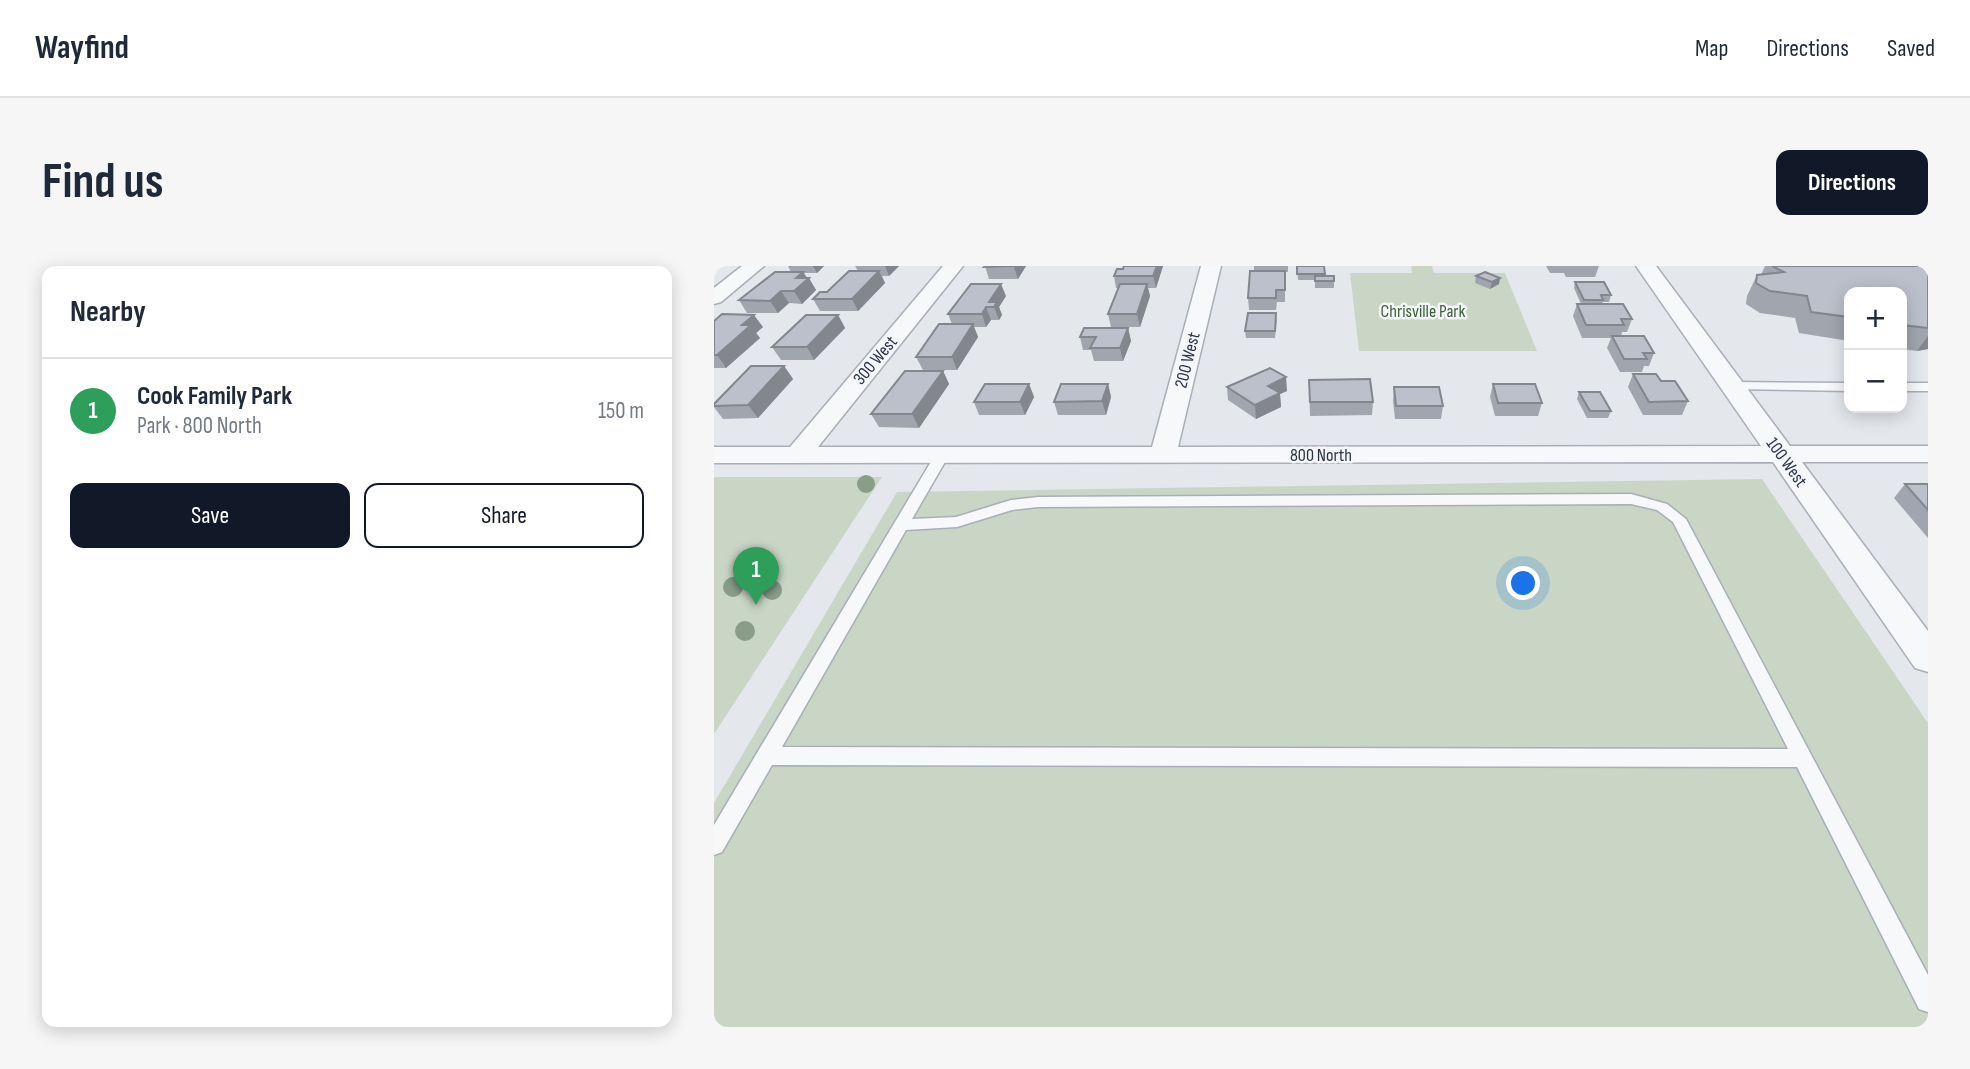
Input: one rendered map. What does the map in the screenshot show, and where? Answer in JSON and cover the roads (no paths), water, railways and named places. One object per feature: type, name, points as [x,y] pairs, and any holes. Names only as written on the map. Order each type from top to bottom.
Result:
[{"type":"street","points":[[714,298],[754,266]]},
{"type":"street","name":"300 West","points":[[797,455],[953,266]]},
{"type":"street","name":"200 West","points":[[1163,455],[1211,266]]},
{"type":"street","name":"100 West","points":[[1646,266],[1928,658]]},
{"type":"street","name":"800 North","points":[[714,455],[1928,454]]},
{"type":"lane","points":[[1732,386],[1844,387]]},
{"type":"lane","points":[[1907,387],[1928,387]]},
{"type":"lane","points":[[714,845],[942,455]]},
{"type":"lane","points":[[901,525],[957,522],[1011,505],[1038,502],[1631,499],[1662,507],[1679,519],[1928,1000]]},
{"type":"lane","points":[[766,756],[1803,758]]},
{"type":"place","name":"Cook Family Park","points":[[756,605]]},
{"type":"park label","name":"Chrisville Park","points":[[1423,311]]}]
